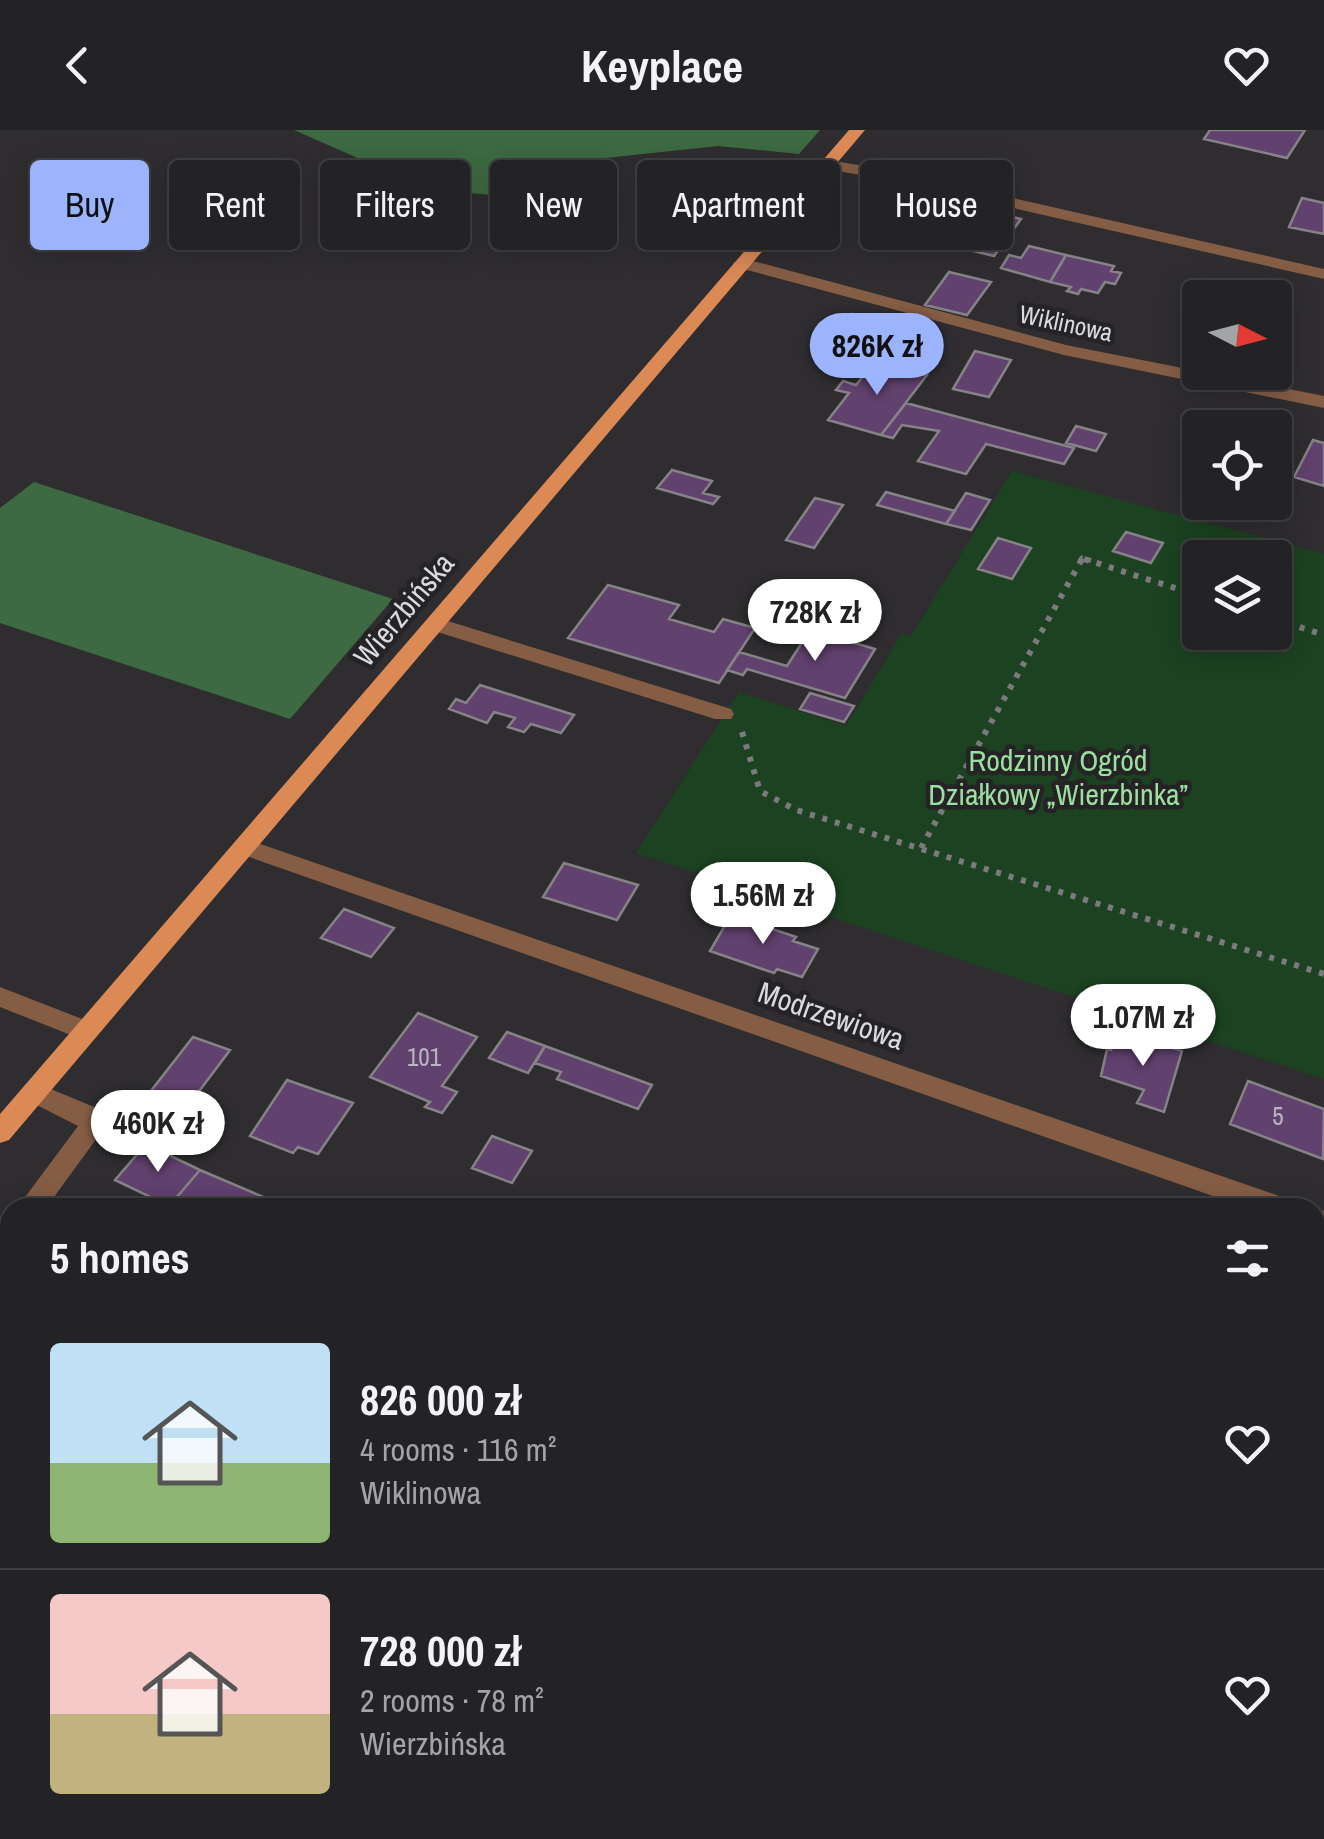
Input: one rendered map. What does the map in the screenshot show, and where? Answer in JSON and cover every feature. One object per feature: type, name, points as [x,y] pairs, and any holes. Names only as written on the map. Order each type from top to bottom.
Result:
[{"type":"main road","name":"Wierzbińska","points":[[831,160],[857,130]]},
{"type":"main road","name":"Wierzbińska","points":[[0,1132],[753,250]]},
{"type":"street","points":[[840,167],[895,176],[1324,274]]},
{"type":"street","name":"Wiklinowa","points":[[742,263],[1064,350],[1324,402]]},
{"type":"street","points":[[435,624],[723,714]]},
{"type":"street","name":"Modrzewiowa","points":[[246,846],[1253,1198]]},
{"type":"street","points":[[0,997],[86,1031]]},
{"type":"street","points":[[34,1092],[85,1114],[92,1126],[38,1198]]},
{"type":"path","points":[[921,848],[1082,558],[1182,590]]},
{"type":"path","points":[[1292,625],[1324,635]]},
{"type":"path","points":[[723,714],[742,729],[760,791],[796,810],[1324,974]]},
{"type":"green space","points":[[294,130],[820,130],[799,154],[718,146],[595,160],[490,160],[490,195],[470,193],[470,160],[362,160]]},
{"type":"green space","name":"Rodzinny Ogród Działkowy „Wierzbinka”","points":[[1012,471],[1182,516],[1182,520],[1196,520],[1271,540],[1182,540],[1182,650],[1292,650],[1292,545],[1324,554],[1324,1079],[636,853],[739,692],[846,726],[902,633],[911,636]]},
{"type":"green space","points":[[34,482],[393,599],[290,719],[0,623],[0,508]]},
{"type":"building","points":[[1210,130],[1305,130],[1287,158],[1204,139]]},
{"type":"building","points":[[1302,198],[1324,203],[1324,234],[1289,227]]},
{"type":"building","points":[[1029,246],[1066,255],[1050,282],[1001,268],[1009,255],[1021,258]]},
{"type":"building","points":[[969,250],[998,250],[994,256]]},
{"type":"building","points":[[1066,255],[1114,266],[1111,271],[1121,273],[1115,284],[1105,282],[1098,293],[1067,291],[1071,287],[1050,282]]},
{"type":"building","points":[[949,272],[991,282],[967,315],[925,305]]},
{"type":"building","points":[[852,314],[883,322],[875,333],[902,340],[888,358],[830,344]]},
{"type":"building","points":[[975,351],[1011,360],[989,397],[953,389]]},
{"type":"building","points":[[875,361],[927,375],[881,435],[828,420],[849,393],[836,390],[843,381],[856,385]]},
{"type":"building","points":[[906,403],[1074,448],[1064,464],[986,444],[966,474],[918,461],[939,431],[902,425],[893,438],[881,435]]},
{"type":"building","points":[[1076,426],[1106,434],[1096,451],[1066,443]]},
{"type":"building","points":[[1313,440],[1324,443],[1324,486],[1294,477]]},
{"type":"building","points":[[672,470],[712,481],[703,493],[719,497],[713,504],[657,488]]},
{"type":"building","points":[[886,492],[955,511],[946,524],[877,505]]},
{"type":"building","points":[[966,493],[990,500],[971,530],[946,524]]},
{"type":"building","points":[[815,498],[843,505],[814,548],[786,540]]},
{"type":"building","points":[[1126,532],[1163,543],[1151,563],[1113,551]]},
{"type":"building","points":[[998,538],[1031,548],[1012,579],[978,569]]},
{"type":"building","points":[[608,585],[679,605],[669,619],[714,632],[723,619],[755,628],[719,683],[568,638]]},
{"type":"building","points":[[810,630],[875,649],[845,698],[747,669],[743,675],[727,670],[739,652],[787,666]]},
{"type":"building","points":[[480,685],[574,715],[561,733],[531,724],[524,732],[508,727],[515,718],[494,712],[487,723],[449,709],[456,699],[466,703]]},
{"type":"building","points":[[810,693],[854,706],[844,722],[800,709]]},
{"type":"building","points":[[564,863],[638,885],[617,920],[543,897]]},
{"type":"building","points":[[344,909],[394,928],[371,957],[321,938]]},
{"type":"building","points":[[731,915],[796,937],[793,941],[818,949],[802,977],[777,969],[774,973],[710,951]]},
{"type":"building","points":[[418,1013],[477,1037],[442,1086],[457,1092],[442,1113],[425,1107],[430,1102],[370,1077]]},
{"type":"building","points":[[507,1032],[545,1046],[528,1073],[489,1058]]},
{"type":"building","points":[[1118,1035],[1136,1042],[1139,1037],[1182,1051],[1164,1112],[1137,1103],[1144,1090],[1101,1076],[1107,1049],[1111,1050]]},
{"type":"building","points":[[193,1037],[230,1050],[185,1110],[147,1096]]},
{"type":"building","points":[[545,1046],[652,1085],[638,1109],[557,1079],[561,1072],[535,1063]]},
{"type":"building","points":[[287,1080],[353,1103],[318,1154],[298,1147],[293,1153],[250,1136]]},
{"type":"building","points":[[1248,1081],[1324,1109],[1323,1159],[1230,1124]]},
{"type":"building","points":[[492,1136],[532,1151],[512,1183],[472,1168]]},
{"type":"building","points":[[146,1144],[200,1170],[176,1198],[152,1198],[115,1180]]},
{"type":"building","points":[[200,1170],[266,1198],[179,1198]]}]
